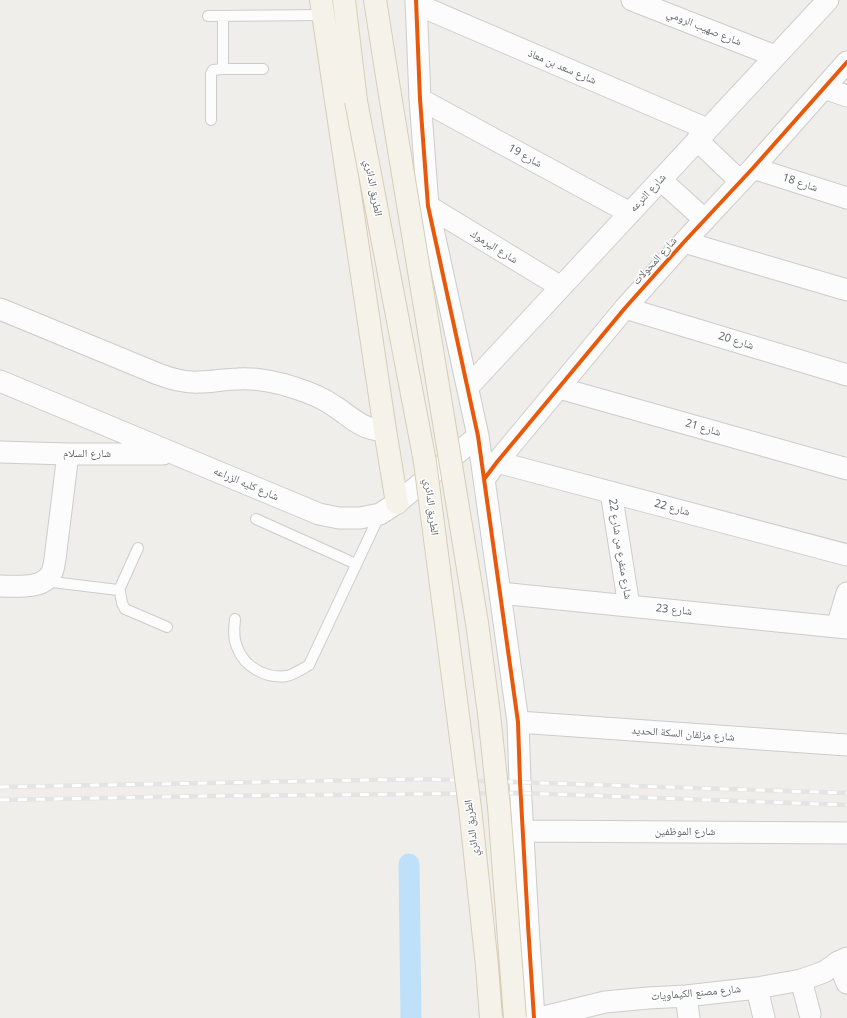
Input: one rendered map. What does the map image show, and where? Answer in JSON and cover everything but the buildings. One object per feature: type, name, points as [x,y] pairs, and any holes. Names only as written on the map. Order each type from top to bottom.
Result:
[{"type":"main road","name":"الطريق الدائري","points":[[344,0],[356,101],[425,462],[470,808],[491,1018]]},
{"type":"main road","points":[[375,0],[477,623],[499,807],[515,1018]]},
{"type":"main road","points":[[323,8],[385,430],[389,509]]},
{"type":"street","name":"شارع صهيب الرومي","points":[[632,0],[775,56]]},
{"type":"street","name":"شارع الترعه","points":[[468,387],[828,0]]},
{"type":"street","points":[[416,2],[420,99],[428,206],[478,436],[491,470],[500,593],[518,722],[534,1018]]},
{"type":"street","name":"شارع سعد بن معاذ","points":[[416,2],[702,135]]},
{"type":"street","name":"شارع المحولات","points":[[491,470],[626,308],[847,62]]},
{"type":"street","points":[[824,88],[847,96]]},
{"type":"street","name":"شارع 19","points":[[420,99],[630,213]]},
{"type":"street","points":[[702,135],[747,175]]},
{"type":"street","name":"شارع 18","points":[[747,175],[847,198]]},
{"type":"street","points":[[660,180],[705,220]]},
{"type":"street","name":"شارع اليرموك","points":[[428,206],[561,287]]},
{"type":"street","points":[[684,242],[847,290]]},
{"type":"street","name":"شارع 20","points":[[626,308],[847,375]]},
{"type":"street","points":[[0,309],[178,381],[199,382],[239,378],[278,383],[297,388],[315,396],[333,405],[360,424],[372,429],[385,430]]},
{"type":"street","name":"شارع كليه الزراعه","points":[[0,381],[319,514],[339,518],[360,518],[389,509],[478,436]]},
{"type":"street","name":"شارع 21","points":[[558,388],[847,469]]},
{"type":"street","name":"شارع السلام","points":[[0,452],[68,454],[173,454]]},
{"type":"street","points":[[0,586],[35,585],[44,581],[52,572],[56,559],[68,454]]},
{"type":"street","name":"شارع 22","points":[[491,470],[611,492],[847,555]]},
{"type":"street","name":"شارع متفرع من شارع 22","points":[[611,492],[630,606]]},
{"type":"street","name":"شارع 23","points":[[500,593],[842,627]]},
{"type":"street","points":[[842,627],[847,593]]},
{"type":"street","name":"شارع مزلقان السكة الحديد","points":[[518,722],[847,745]]},
{"type":"street","name":"شارع الموظفين","points":[[523,831],[847,833]]},
{"type":"street","points":[[843,960],[847,983]]},
{"type":"street","name":"شارع مصنع الكيماويات","points":[[540,1018],[605,1002],[686,996],[757,988],[801,980],[824,972],[843,960]]},
{"type":"street","points":[[801,980],[810,1014]]},
{"type":"street","points":[[757,988],[764,1018]]},
{"type":"street","points":[[686,996],[689,1018]]},
{"type":"lane","points":[[208,16],[323,8]]},
{"type":"lane","points":[[222,16],[222,69]]},
{"type":"lane","points":[[210,120],[211,72],[214,69],[263,69]]},
{"type":"lane","points":[[235,619],[234,635],[237,647],[243,658],[251,667],[262,673],[274,676],[287,676],[299,672],[309,665],[356,564],[389,509]]},
{"type":"lane","points":[[256,519],[356,564]]},
{"type":"lane","points":[[138,548],[119,590],[122,603],[125,609],[168,627]]},
{"type":"lane","points":[[44,581],[119,590]]},
{"type":"waterway","points":[[409,864],[411,1018]]},
{"type":"railway","points":[[0,787],[421,779],[847,793]]},
{"type":"railway","points":[[0,800],[521,793],[847,805]]},
{"type":"cycle path","points":[[416,0],[420,99],[428,206],[478,436],[518,722],[520,782],[534,1018]]},
{"type":"cycle path","points":[[485,478],[625,308],[753,168],[847,62]]}]
